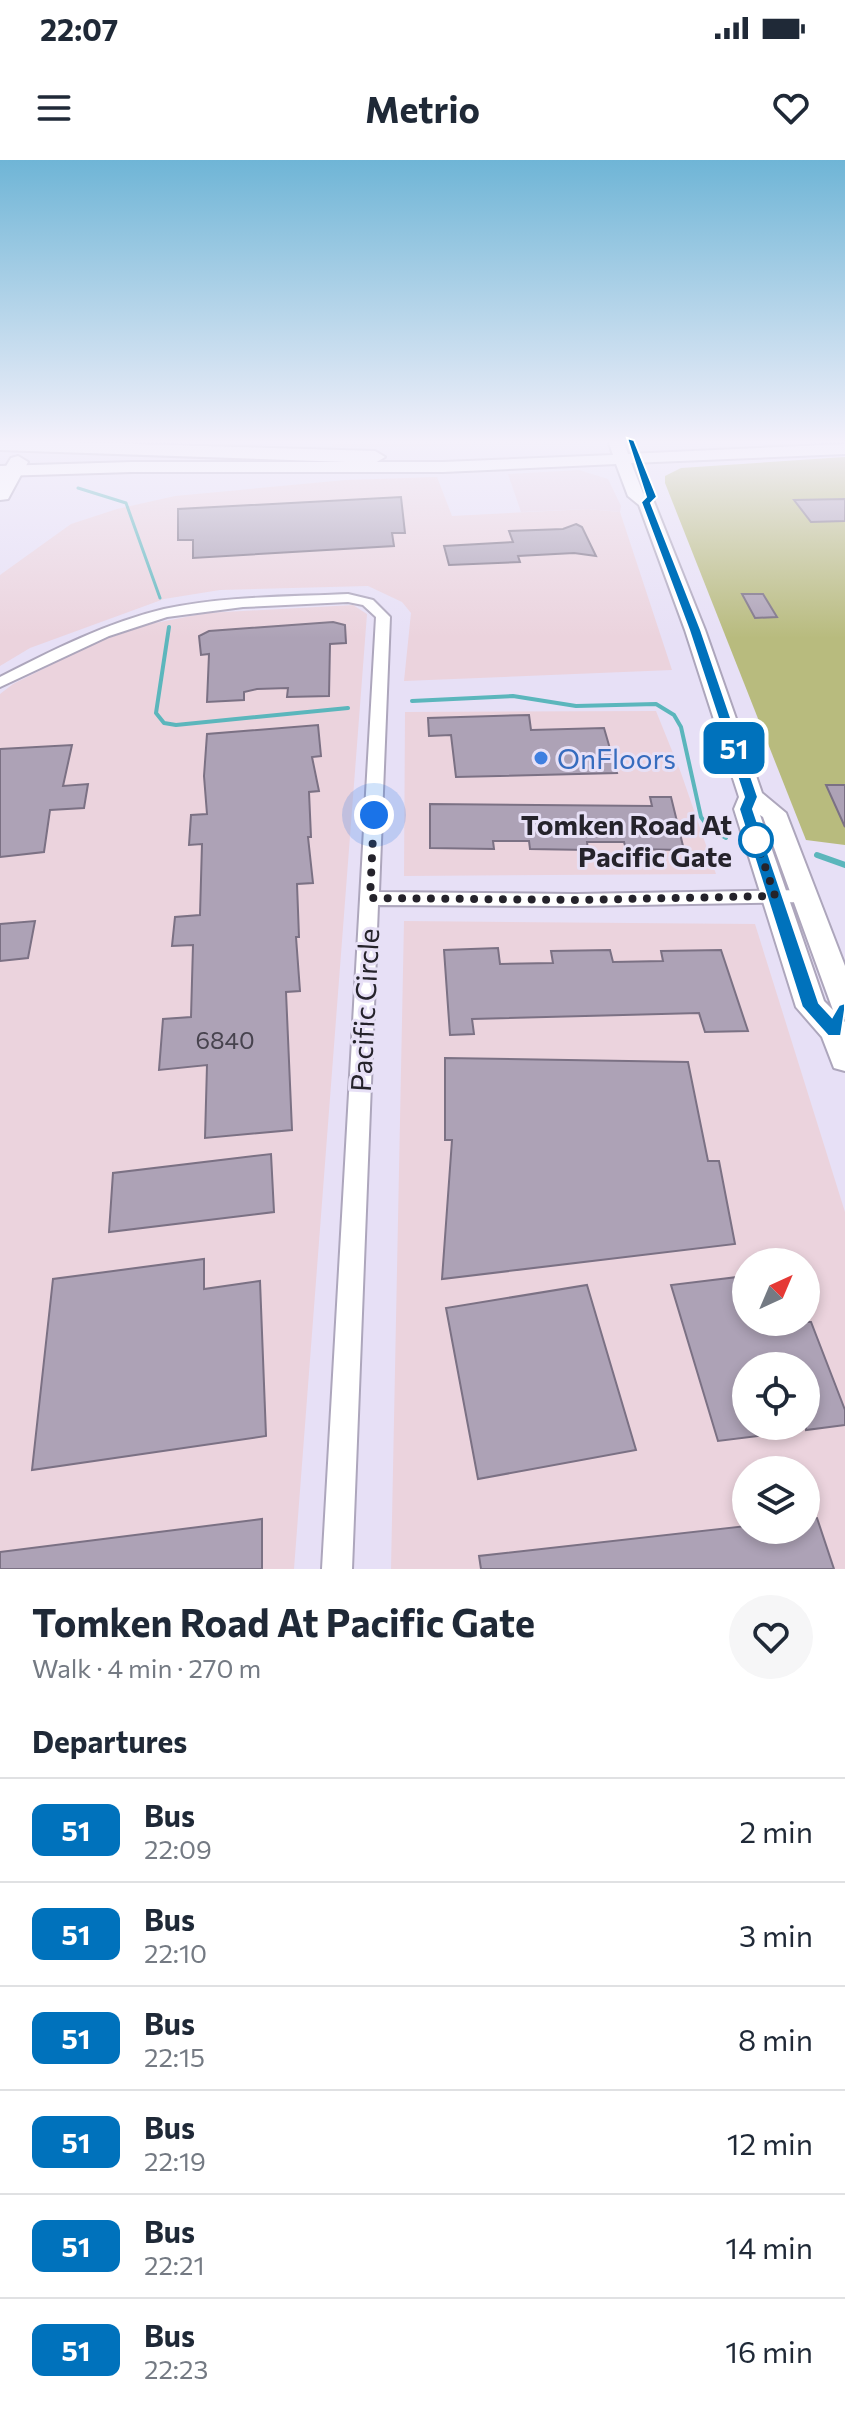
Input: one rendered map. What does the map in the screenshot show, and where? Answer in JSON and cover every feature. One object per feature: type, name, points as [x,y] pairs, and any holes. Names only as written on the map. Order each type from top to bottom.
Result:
[{"type":"main road","points":[[647,506],[695,630],[751,797],[774,813],[805,896],[842,1026]]},
{"type":"main road","points":[[751,797],[746,809],[811,1007],[842,1026]]},
{"type":"street","name":"Pacific Circle","points":[[0,683],[109,631],[174,612],[212,606],[348,598],[364,600],[377,607],[383,617],[337,1569]]},
{"type":"street","points":[[370,898],[576,900],[805,896]]},
{"type":"shaded area","points":[[131,506],[448,506],[452,516],[588,509],[620,512],[672,670],[404,681],[411,613],[402,602],[368,586],[220,590],[164,599],[30,648],[0,666],[0,575],[71,524]]},
{"type":"shaded area","points":[[519,506],[621,506],[620,512],[588,509],[521,512]]},
{"type":"shaded area","points":[[353,605],[367,614],[294,1569],[0,1569],[0,694],[13,684],[97,642],[150,624],[206,613]]},
{"type":"shaded area","points":[[656,711],[716,874],[404,876],[405,712]]},
{"type":"shaded area","points":[[404,921],[755,924],[845,1212],[845,1569],[391,1569]]},
{"type":"green space","points":[[674,506],[845,506],[845,845],[806,840]]},
{"type":"building","points":[[402,506],[405,533],[392,533],[394,546],[193,558],[193,540],[178,540],[178,509]]},
{"type":"building","points":[[798,506],[845,506],[845,521],[811,522]]},
{"type":"building","points":[[576,524],[582,527],[596,556],[574,553],[518,556],[520,562],[449,565],[444,546],[513,542],[509,531],[563,529]]},
{"type":"building","points":[[742,594],[763,594],[777,617],[755,618]]},
{"type":"building","points":[[333,622],[345,625],[346,643],[330,644],[329,696],[287,697],[288,688],[257,689],[244,692],[244,700],[207,702],[209,654],[201,655],[199,636],[209,631]]},
{"type":"building","points":[[529,715],[531,730],[604,728],[617,773],[456,777],[451,735],[429,736],[428,718]]},
{"type":"building","points":[[318,725],[321,756],[312,757],[319,791],[309,792],[311,837],[308,837],[313,883],[297,884],[299,937],[296,937],[300,991],[286,992],[292,1130],[205,1138],[207,1065],[159,1070],[163,1019],[191,1017],[193,945],[172,946],[175,917],[200,915],[202,844],[189,845],[191,815],[207,814],[204,776],[207,734]]},
{"type":"building","points":[[72,745],[63,786],[88,784],[84,808],[50,810],[44,852],[0,857],[0,749]]},
{"type":"building","points":[[826,785],[845,785],[845,827]]},
{"type":"building","points":[[650,797],[671,797],[684,850],[626,849],[624,842],[587,842],[588,850],[530,849],[529,841],[493,841],[494,849],[430,848],[430,804],[652,806]]},
{"type":"building","points":[[35,921],[28,958],[0,961],[0,924]]},
{"type":"building","points":[[498,948],[500,964],[553,963],[551,951],[610,950],[613,962],[663,961],[661,951],[721,950],[748,1031],[705,1032],[699,1013],[472,1019],[474,1034],[450,1035],[444,950]]},
{"type":"building","points":[[445,1058],[688,1062],[708,1161],[719,1161],[735,1244],[442,1279],[452,1140],[445,1140]]},
{"type":"building","points":[[271,1154],[274,1212],[109,1232],[113,1173]]},
{"type":"building","points":[[204,1259],[204,1289],[260,1281],[266,1436],[32,1470],[53,1279]]},
{"type":"building","points":[[732,1278],[732,1336],[816,1336],[845,1410],[845,1425],[820,1428],[820,1352],[732,1352],[732,1439],[718,1441],[671,1285]]},
{"type":"building","points":[[587,1285],[636,1450],[478,1479],[446,1308]]},
{"type":"building","points":[[262,1519],[262,1569],[0,1569],[0,1552]]},
{"type":"building","points":[[820,1527],[834,1569],[481,1569],[479,1556],[732,1528],[732,1544],[820,1544]]},
{"type":"waterway","points":[[127,506],[160,598]]},
{"type":"waterway","points":[[169,627],[156,713],[164,723],[176,725],[348,708]]},
{"type":"waterway","points":[[412,701],[513,696],[576,706],[656,704],[674,715],[681,727],[701,817],[709,828],[726,838]]},
{"type":"waterway","points":[[817,855],[845,865]]},
{"type":"bus line","name":"51","points":[[647,506],[695,630],[751,797],[746,809],[811,1007],[835,1031],[845,1010]]},
{"type":"place","name":"OnFloors","points":[[541,758]]},
{"type":"place","name":"Tomken Road At Pacific Gate","points":[[756,840]]},
{"type":"route","points":[[374,815],[370,898],[576,900],[775,896],[753,831],[756,840]]}]
